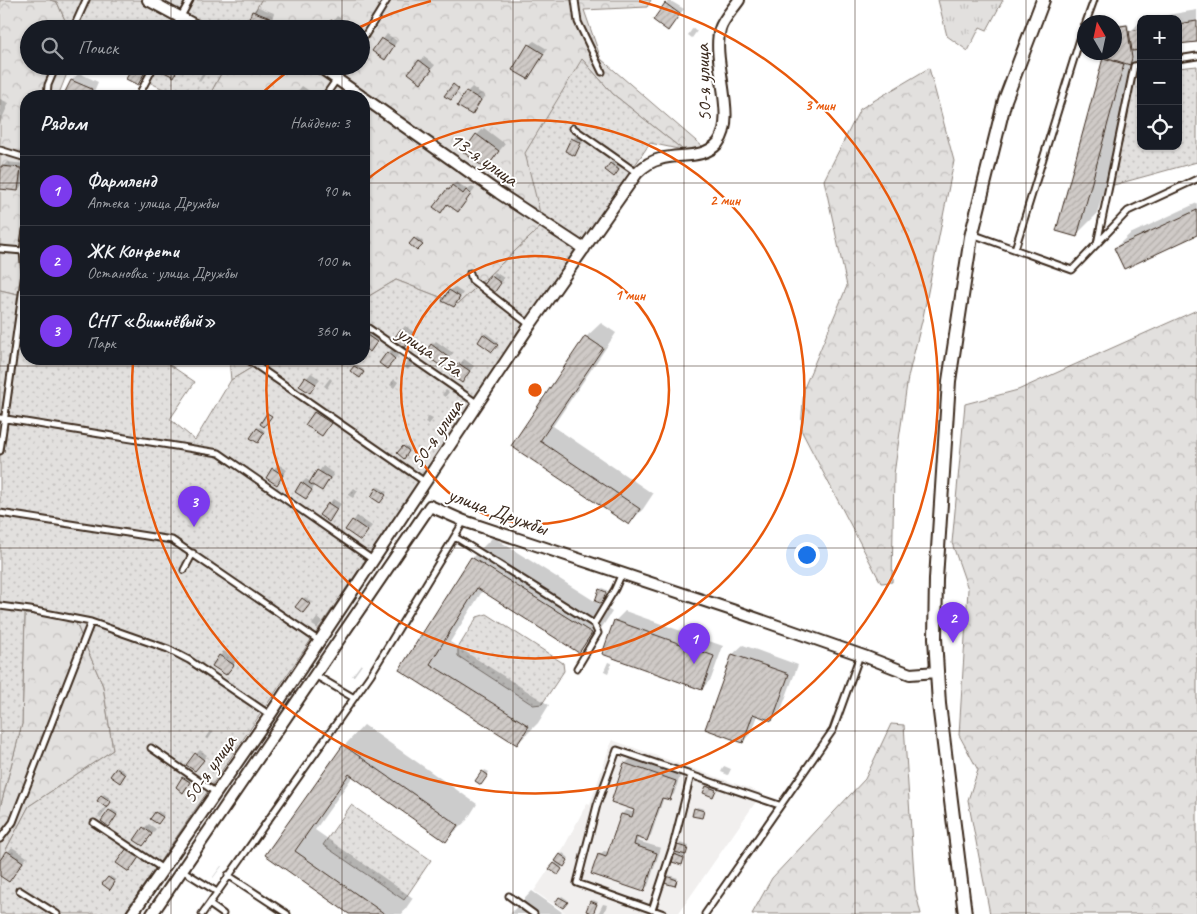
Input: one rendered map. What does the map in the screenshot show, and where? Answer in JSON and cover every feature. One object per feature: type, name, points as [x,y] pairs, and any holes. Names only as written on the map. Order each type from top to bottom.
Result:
[{"type":"street","points":[[148,0],[186,20]]},
{"type":"street","name":"50-я улица","points":[[132,914],[214,792],[270,715],[318,640],[530,325],[637,172],[661,158],[704,153],[722,137],[725,120],[718,45],[720,29],[739,0]]},
{"type":"street","points":[[965,914],[939,704],[935,638],[936,579],[949,381],[972,233],[1005,100],[1043,0]]},
{"type":"street","name":"13-я улица","points":[[330,75],[352,90]]},
{"type":"street","name":"13-я улица","points":[[370,103],[499,193],[584,249]]},
{"type":"street","name":"улица Дружбы","points":[[152,914],[430,506],[464,520],[860,654],[910,674],[937,672]]},
{"type":"lane","points":[[77,20],[86,0]]},
{"type":"lane","points":[[179,20],[190,0]]},
{"type":"lane","points":[[370,28],[388,0]]},
{"type":"lane","points":[[575,0],[578,22],[602,72]]},
{"type":"lane","points":[[1089,15],[1094,0]]},
{"type":"lane","points":[[1015,249],[1077,49]]},
{"type":"lane","points":[[1182,58],[1197,56]]},
{"type":"lane","points":[[1096,245],[1134,66],[1137,66]]},
{"type":"lane","points":[[48,90],[52,75]]},
{"type":"lane","points":[[142,90],[149,75]]},
{"type":"lane","points":[[330,90],[340,75]]},
{"type":"lane","points":[[573,128],[637,172]]},
{"type":"lane","points":[[0,150],[20,156]]},
{"type":"lane","points":[[972,233],[1072,270],[1128,211],[1197,179]]},
{"type":"lane","points":[[0,249],[20,251]]},
{"type":"lane","points":[[470,273],[472,280],[530,325]]},
{"type":"lane","points":[[0,451],[2,418],[20,305]]},
{"type":"lane","name":"улица 13а","points":[[370,329],[478,404]]},
{"type":"lane","points":[[256,365],[426,482]]},
{"type":"lane","points":[[2,418],[219,453],[373,560]]},
{"type":"lane","points":[[0,513],[172,540],[318,640]]},
{"type":"lane","points":[[202,914],[354,698],[455,538],[464,520]]},
{"type":"lane","points":[[455,538],[594,624],[598,633],[577,668]]},
{"type":"lane","points":[[184,570],[192,553]]},
{"type":"lane","points":[[594,624],[616,589],[622,573]]},
{"type":"lane","points":[[0,606],[91,622],[168,649],[189,660],[270,715]]},
{"type":"lane","points":[[0,839],[13,822],[91,622]]},
{"type":"lane","points":[[705,914],[833,730],[860,654]]},
{"type":"lane","points":[[315,675],[354,698]]},
{"type":"lane","points":[[151,748],[214,792]]},
{"type":"lane","points":[[664,914],[577,883],[597,805],[617,750],[779,805]]},
{"type":"lane","points":[[652,910],[673,846],[692,776]]},
{"type":"lane","points":[[94,823],[163,869]]},
{"type":"lane","points":[[182,870],[217,892]]},
{"type":"lane","points":[[228,875],[287,914]]},
{"type":"lane","points":[[19,890],[57,914]]},
{"type":"lane","points":[[509,896],[534,914]]},
{"type":"lane","points":[[208,904],[223,914]]},
{"type":"shaded area","points":[[612,740],[762,793],[678,914],[567,914],[534,891],[564,847],[587,803],[590,804]]},
{"type":"green space","points":[[0,0],[50,0],[57,2],[65,20],[20,20],[20,75],[66,75],[60,90],[20,90],[20,295],[0,290]]},
{"type":"green space","points":[[50,0],[261,0],[250,20],[65,20],[57,2]]},
{"type":"green space","points":[[261,0],[651,0],[647,7],[584,10],[601,59],[703,147],[683,150],[613,94],[582,59],[543,225],[458,304],[396,280],[370,295],[370,90],[212,90],[220,75],[370,75],[370,20],[250,20]]},
{"type":"green space","points":[[938,0],[1003,0],[987,30],[980,27],[968,51],[947,36]]},
{"type":"green space","points":[[582,59],[613,94],[683,150],[650,143],[124,914],[0,914],[0,861],[29,806],[113,750],[103,686],[73,616],[25,614],[22,724],[0,808],[0,290],[20,295],[20,365],[170,365],[195,382],[170,419],[195,440],[231,380],[256,365],[370,365],[370,295],[396,280],[458,304],[543,225],[525,153]]},
{"type":"green space","points":[[1197,66],[1197,162],[1110,186],[1134,74],[1137,74],[1137,150],[1182,150],[1182,68]]},
{"type":"green space","points":[[929,68],[954,161],[923,317],[908,377],[894,474],[892,582],[881,583],[801,430],[804,388],[847,286],[824,180],[860,109]]},
{"type":"green space","points":[[135,75],[220,75],[212,90],[165,90]]},
{"type":"green space","points":[[1197,310],[1197,914],[990,914],[968,800],[978,770],[959,735],[968,589],[952,543],[965,404],[1018,390]]},
{"type":"green space","points":[[230,365],[256,365],[231,380]]},
{"type":"green space","points":[[25,614],[73,616],[103,686],[113,750],[29,806],[0,861],[0,808],[22,724]]},
{"type":"green space","points":[[487,614],[563,663],[564,671],[542,704],[533,705],[458,656],[458,648],[477,617]]},
{"type":"green space","points":[[891,724],[904,725],[915,890],[921,914],[752,914],[772,878],[865,779]]},
{"type":"green space","points":[[351,805],[431,860],[404,900],[323,845]]},
{"type":"building","points":[[665,3],[680,14],[668,31],[653,20]]},
{"type":"building","points":[[252,11],[270,18],[269,20],[248,20]]},
{"type":"building","points":[[1197,21],[1197,42],[1182,44],[1182,23]]},
{"type":"building","points":[[1127,25],[1132,58],[1130,65],[1114,60],[1122,60],[1122,26]]},
{"type":"building","points":[[1137,30],[1137,50],[1132,51],[1129,31]]},
{"type":"building","points":[[381,38],[394,46],[385,60],[372,51]]},
{"type":"building","points":[[528,44],[544,54],[528,79],[512,70]]},
{"type":"building","points":[[419,60],[432,70],[421,83],[408,73]]},
{"type":"building","points":[[1102,60],[1124,64],[1077,237],[1056,231]]},
{"type":"building","points":[[128,75],[143,75],[138,85],[126,79]]},
{"type":"building","points":[[71,80],[92,89],[92,90],[66,90]]},
{"type":"building","points":[[453,84],[459,89],[451,100],[444,96]]},
{"type":"building","points":[[466,91],[481,100],[472,115],[457,106]]},
{"type":"building","points":[[476,134],[499,151],[486,169],[463,152]]},
{"type":"building","points":[[571,138],[581,143],[575,156],[565,151]]},
{"type":"building","points":[[610,163],[619,170],[614,177],[605,170]]},
{"type":"building","points":[[1,166],[20,168],[18,191],[0,189]]},
{"type":"building","points":[[452,185],[463,194],[466,190],[471,194],[458,212],[447,204],[441,213],[433,207]]},
{"type":"building","points":[[1197,210],[1197,235],[1124,269],[1114,248]]},
{"type":"building","points":[[414,238],[423,245],[417,251],[409,244]]},
{"type":"building","points":[[490,275],[501,283],[494,293],[483,285]]},
{"type":"building","points":[[449,290],[460,297],[454,307],[442,301]]},
{"type":"building","points":[[400,330],[411,337],[405,348],[393,340]]},
{"type":"building","points":[[483,334],[498,345],[492,352],[478,342]]},
{"type":"building","points":[[585,336],[603,348],[540,441],[640,509],[629,525],[511,446]]},
{"type":"building","points":[[370,337],[377,342],[370,352]]},
{"type":"building","points":[[431,344],[449,358],[442,367],[424,354]]},
{"type":"building","points":[[387,352],[395,359],[387,369],[379,363]]},
{"type":"building","points":[[458,363],[470,371],[462,383],[450,374]]},
{"type":"building","points":[[354,366],[364,372],[360,378],[350,371]]},
{"type":"building","points":[[305,377],[316,384],[310,393],[299,386]]},
{"type":"building","points":[[314,412],[331,423],[322,436],[305,425]]},
{"type":"building","points":[[267,413],[272,416],[264,427],[260,424]]},
{"type":"building","points":[[257,428],[264,433],[258,443],[250,438]]},
{"type":"building","points":[[403,446],[409,451],[404,459],[397,453]]},
{"type":"building","points":[[272,468],[283,475],[277,485],[266,478]]},
{"type":"building","points":[[317,470],[330,478],[322,491],[309,483]]},
{"type":"building","points":[[301,482],[312,490],[306,499],[295,492]]},
{"type":"building","points":[[376,488],[386,495],[380,503],[371,497]]},
{"type":"building","points":[[328,503],[337,509],[329,522],[319,515]]},
{"type":"building","points":[[352,520],[368,531],[361,541],[345,530]]},
{"type":"building","points":[[471,557],[592,633],[579,653],[477,588],[430,664],[529,726],[517,745],[399,670]]},
{"type":"building","points":[[599,589],[606,592],[602,604],[595,601]]},
{"type":"building","points":[[302,598],[310,604],[303,613],[295,607]]},
{"type":"building","points":[[614,620],[714,656],[702,690],[602,654]]},
{"type":"building","points":[[732,654],[789,674],[772,721],[753,714],[743,743],[705,729]]},
{"type":"building","points":[[219,655],[234,665],[226,675],[212,666]]},
{"type":"building","points":[[343,745],[458,825],[446,842],[349,774],[295,851],[385,914],[349,914],[265,855]]},
{"type":"building","points":[[195,753],[204,760],[195,771],[186,765]]},
{"type":"building","points":[[624,763],[676,781],[670,800],[662,798],[647,841],[636,837],[634,845],[657,853],[644,892],[591,874],[598,854],[606,857],[621,814],[632,817],[634,810],[611,802]]},
{"type":"building","points":[[116,768],[125,775],[120,783],[110,776]]},
{"type":"building","points":[[482,771],[488,775],[481,785],[475,781]]},
{"type":"building","points":[[182,777],[190,782],[183,793],[176,787]]},
{"type":"building","points":[[706,786],[716,790],[713,797],[703,793]]},
{"type":"building","points":[[101,795],[111,802],[107,808],[97,801]]},
{"type":"building","points":[[694,808],[704,811],[702,818],[692,816]]},
{"type":"building","points":[[109,810],[117,815],[109,827],[101,821]]},
{"type":"building","points":[[155,812],[163,817],[158,824],[150,819]]},
{"type":"building","points":[[143,827],[152,834],[143,846],[134,840]]},
{"type":"building","points":[[677,845],[688,848],[686,855],[675,852]]},
{"type":"building","points":[[127,848],[139,857],[129,872],[116,863]]},
{"type":"building","points":[[7,851],[23,862],[9,882],[0,876],[0,860]]},
{"type":"building","points":[[560,854],[568,860],[564,867],[555,861]]},
{"type":"building","points":[[674,854],[684,858],[682,865],[672,862]]},
{"type":"building","points":[[554,863],[562,869],[558,875],[549,869]]},
{"type":"building","points":[[666,876],[677,880],[675,886],[664,883]]},
{"type":"building","points":[[108,877],[115,882],[110,890],[102,884]]},
{"type":"building","points":[[559,897],[568,902],[563,908],[555,903]]},
{"type":"building","points":[[590,901],[597,904],[593,914],[586,911]]},
{"type":"place","name":"СНТ «Вишнёвый»","points":[[194,527]]},
{"type":"place","name":"ЖК Конфети","points":[[953,643]]},
{"type":"place","name":"Фармленд","points":[[694,664]]}]
